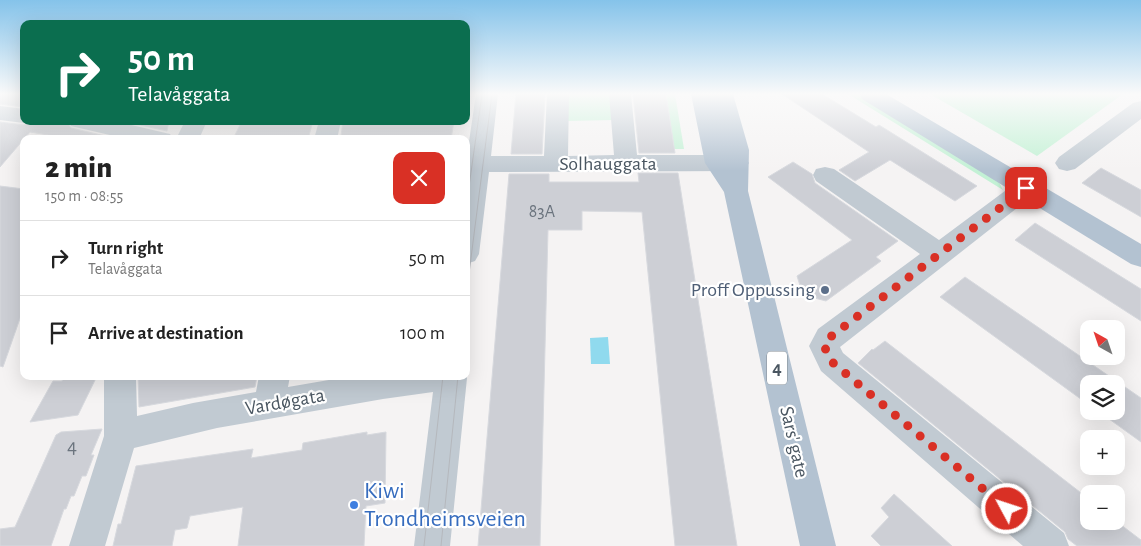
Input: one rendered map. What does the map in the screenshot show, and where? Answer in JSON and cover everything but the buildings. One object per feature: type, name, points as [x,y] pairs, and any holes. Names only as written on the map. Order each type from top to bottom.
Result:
[{"type":"main road","name":"Sars' gate","points":[[711,119],[730,172],[818,546]]},
{"type":"main road","name":"Sars' gate","points":[[729,119],[736,142],[730,172]]},
{"type":"main road","points":[[912,119],[1141,257]]},
{"type":"main road","points":[[930,119],[1141,242]]},
{"type":"street","points":[[470,224],[484,119]]},
{"type":"street","points":[[556,163],[557,119]]},
{"type":"street","points":[[622,119],[626,164]]},
{"type":"street","points":[[1067,163],[1126,119]]},
{"type":"street","points":[[97,125],[143,135]]},
{"type":"street","name":"Solhauggata","points":[[478,164],[626,164],[730,172]]},
{"type":"street","points":[[825,175],[938,254]]},
{"type":"street","points":[[1026,188],[829,338],[824,346],[832,362],[1051,546]]},
{"type":"street","points":[[87,546],[121,436],[120,380]]},
{"type":"street","name":"Vardøgata","points":[[121,436],[272,391],[406,380]]},
{"type":"street","points":[[432,546],[451,380]]},
{"type":"green space","points":[[564,119],[614,119],[614,120],[564,121]]},
{"type":"green space","points":[[670,119],[679,119],[684,149],[674,149]]},
{"type":"green space","points":[[889,119],[899,119],[998,180],[1003,190]]},
{"type":"green space","points":[[974,119],[1088,119],[1037,156]]},
{"type":"water","points":[[608,337],[610,364],[591,364],[590,338]]},
{"type":"tram line","points":[[470,180],[478,119]]},
{"type":"tram line","points":[[470,266],[489,119]]},
{"type":"tram line","points":[[424,546],[443,380]]},
{"type":"tram line","points":[[441,546],[458,380]]},
{"type":"place","name":"Proff Oppussing","points":[[825,290]]},
{"type":"place","name":"Kiwi Trondheimsveien","points":[[354,505]]},
{"type":"route","points":[[1007,509],[832,362],[824,346],[829,338],[1026,188]]}]
